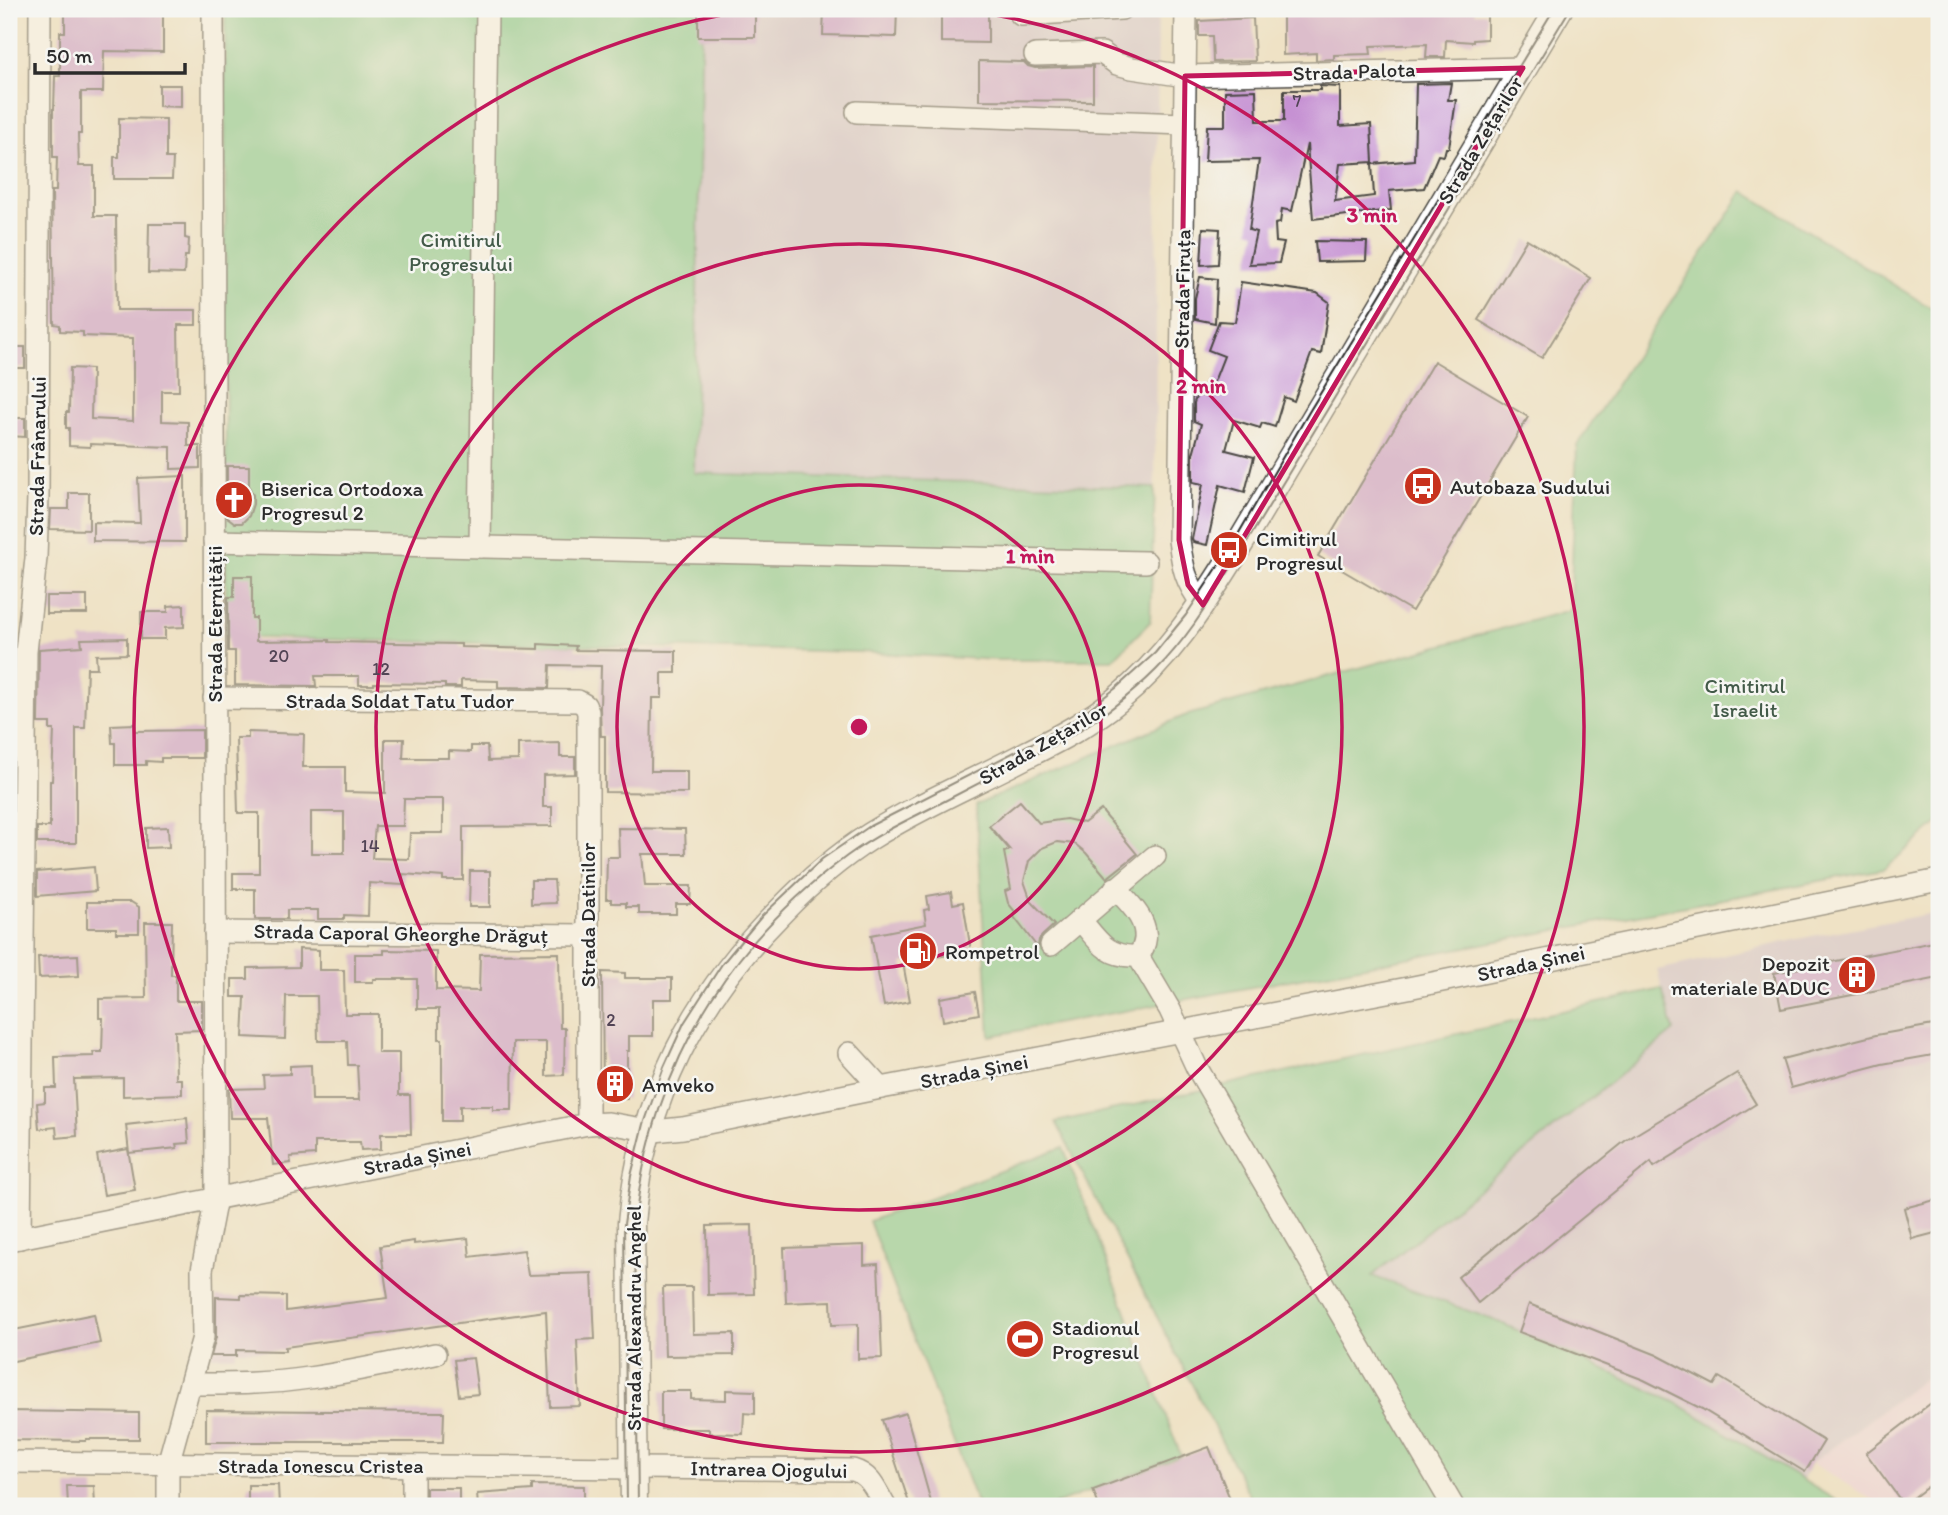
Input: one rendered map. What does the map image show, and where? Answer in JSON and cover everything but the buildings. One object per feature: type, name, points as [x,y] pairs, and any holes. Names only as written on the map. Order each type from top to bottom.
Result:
[{"type":"main road","name":"Strada Zețarilor","points":[[648,1130],[665,1077],[709,998],[732,964],[801,890],[836,860],[872,835],[1060,738],[1096,716],[1153,668],[1186,628],[1203,605],[1559,9]]},
{"type":"main road","name":"Strada Alexandru Anghel","points":[[634,1506],[631,1223],[635,1183],[648,1130]]},
{"type":"street","name":"Strada Frânarului","points":[[15,1239],[26,652],[36,558],[38,497],[40,9]]},
{"type":"street","name":"Strada Eternității","points":[[168,1506],[168,1464],[203,1336],[202,1270],[216,1198],[213,9]]},
{"type":"street","points":[[480,547],[487,9]]},
{"type":"street","points":[[1021,15],[1121,9]]},
{"type":"street","name":"Strada Firuța","points":[[1186,9],[1179,540],[1188,585],[1203,605]]},
{"type":"street","name":"Strada Palota","points":[[1035,55],[1102,53],[1117,64],[1185,76],[1523,68]]},
{"type":"street","points":[[857,112],[1184,124]]},
{"type":"street","points":[[214,541],[1146,562]]},
{"type":"street","name":"Strada Soldat Tatu Tudor","points":[[214,698],[578,701],[585,705]]},
{"type":"street","name":"Strada Datinilor","points":[[585,705],[588,1124]]},
{"type":"street","points":[[1051,945],[1155,856]]},
{"type":"street","name":"Strada Șinei","points":[[15,1239],[588,1124],[621,1125],[648,1130],[683,1128],[1408,988],[1939,880]]},
{"type":"street","points":[[1115,888],[1140,915],[1146,930],[1145,943],[1138,956]]},
{"type":"street","points":[[1080,919],[1107,949],[1117,956],[1138,956]]},
{"type":"street","name":"Strada Caporal Gheorghe Drăguț","points":[[215,932],[587,935]]},
{"type":"street","points":[[1138,956],[1203,1078],[1453,1506]]},
{"type":"street","points":[[849,1053],[881,1088]]},
{"type":"street","points":[[191,1384],[306,1379],[435,1354]]},
{"type":"street","name":"Strada Ionescu Cristea","points":[[9,1462],[633,1467]]},
{"type":"street","points":[[413,1466],[413,1506]]},
{"type":"street","name":"Intrarea Ojogului","points":[[633,1467],[853,1470],[863,1472],[870,1479],[885,1506]]},
{"type":"highlighted area","points":[[1523,68],[1287,465],[1203,605],[1188,585],[1179,540],[1185,76]]},
{"type":"shaded area","points":[[702,9],[1158,9],[1155,488],[694,473]]},
{"type":"shaded area","points":[[1939,912],[1939,1367],[1812,1463],[1802,1481],[1675,1402],[1499,1322],[1371,1276],[1673,1031],[1657,970]]},
{"type":"shaded area","points":[[1939,1367],[1939,1506],[1882,1506],[1812,1463]]},
{"type":"green space","name":"Cimitirul Progresului","points":[[225,9],[702,9],[694,473],[1155,488],[1150,622],[1112,660],[997,660],[858,652],[226,637]]},
{"type":"green space","name":"Cimitirul Israelit","points":[[1744,191],[1939,313],[1939,822],[1884,869],[990,1036],[976,805],[1184,716],[1570,610],[1577,445]]},
{"type":"green space","points":[[1662,989],[1674,1031],[1372,1276],[1499,1322],[1675,1402],[1845,1506],[1255,1506],[1056,1122]]},
{"type":"green space","name":"Stadionul Progresul","points":[[1063,1147],[1181,1456],[1051,1506],[978,1506],[869,1221]]},
{"type":"tram line","points":[[627,1506],[624,1224],[631,1176],[644,1124],[664,1067],[684,1023],[722,964],[762,916],[822,859],[870,826],[1075,719],[1116,688],[1155,653],[1186,615],[1229,550],[1309,412],[1554,9]]},
{"type":"tram line","points":[[638,1506],[635,1227],[638,1197],[651,1137],[670,1079],[712,998],[741,958],[774,921],[809,886],[847,856],[890,829],[1075,733],[1123,699],[1168,657],[1200,616],[1238,557],[1570,9]]},
{"type":"place","name":"Autobaza Sudului","points":[[1423,486]]},
{"type":"place","name":"Biserica Ortodoxa Progresul 2","points":[[234,500]]},
{"type":"place","name":"Cimitirul Progresul","points":[[1229,550]]},
{"type":"place","name":"Rompetrol","points":[[918,951]]},
{"type":"place","name":"Depozit materiale BADUC","points":[[1857,975]]},
{"type":"place","name":"Amveko","points":[[615,1084]]},
{"type":"place","name":"Stadionul Progresul","points":[[1025,1339]]}]
